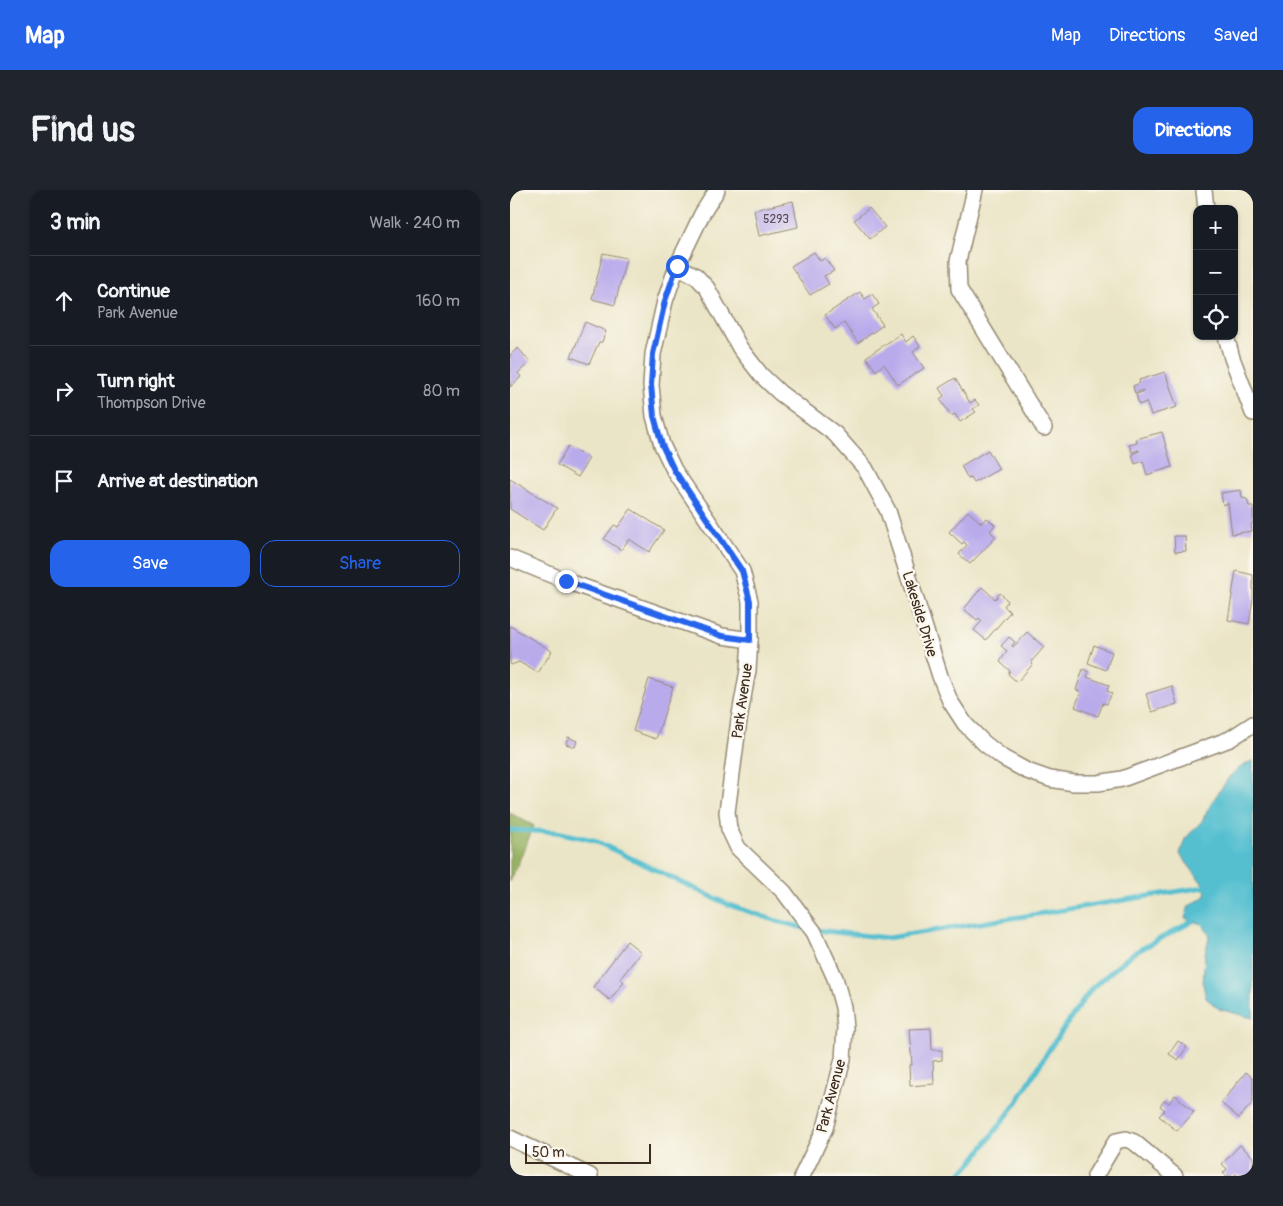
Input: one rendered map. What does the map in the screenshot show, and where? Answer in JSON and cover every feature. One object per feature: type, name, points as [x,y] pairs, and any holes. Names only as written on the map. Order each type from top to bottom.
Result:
[{"type":"street","name":"Park Avenue","points":[[717,190],[702,214],[677,266],[665,301],[653,354],[651,385],[654,416],[662,445],[674,470],[742,571],[750,601],[748,670],[739,720],[728,812],[729,829],[738,848],[784,892],[814,932],[835,978],[843,1007],[845,1028],[843,1059],[825,1128],[802,1176]]},
{"type":"street","points":[[975,190],[958,261],[959,289],[1044,428]]},
{"type":"street","points":[[1204,190],[1206,205]]},
{"type":"street","name":"Lakeside Drive","points":[[677,266],[696,276],[707,288],[740,348],[760,375],[780,393],[835,434],[865,468],[888,511],[940,676],[950,701],[965,724],[984,743],[1003,758],[1027,771],[1050,779],[1074,783],[1098,783],[1122,780],[1230,739],[1253,724]]},
{"type":"street","points":[[1227,340],[1253,413]]},
{"type":"street","points":[[510,558],[566,581],[722,636],[750,640]]},
{"type":"street","points":[[510,1138],[590,1176]]},
{"type":"street","points":[[1095,1176],[1116,1141],[1126,1139],[1134,1142],[1175,1176]]},
{"type":"green space","points":[[510,813],[534,826],[510,882]]},
{"type":"water","points":[[1253,760],[1253,1018],[1219,1009],[1206,998],[1203,984],[1205,953],[1210,935],[1202,924],[1185,918],[1189,906],[1206,896],[1205,887],[1180,854],[1185,839],[1202,821],[1212,802],[1230,776]]},
{"type":"building","points":[[793,201],[798,227],[759,236],[754,210]]},
{"type":"building","points":[[869,208],[885,227],[870,239],[854,220]]},
{"type":"building","points":[[814,252],[820,261],[825,258],[834,271],[824,276],[829,284],[810,295],[791,266]]},
{"type":"building","points":[[603,253],[626,258],[615,305],[592,299]]},
{"type":"building","points":[[860,292],[865,299],[872,294],[879,304],[872,309],[883,325],[858,343],[844,323],[835,329],[825,315]]},
{"type":"building","points":[[585,322],[606,331],[589,364],[571,357]]},
{"type":"building","points":[[901,334],[906,342],[913,336],[920,346],[913,352],[924,368],[898,385],[884,364],[876,371],[866,357]]},
{"type":"building","points":[[518,348],[530,362],[518,373],[521,377],[510,387],[510,355]]},
{"type":"building","points":[[1165,372],[1177,407],[1151,415],[1146,402],[1139,405],[1136,394],[1143,392],[1143,390],[1135,393],[1133,386],[1140,383],[1139,380]]},
{"type":"building","points":[[955,378],[970,403],[975,400],[979,405],[973,409],[976,412],[960,422],[955,414],[951,416],[940,399],[944,396],[939,388]]},
{"type":"building","points":[[1162,432],[1172,467],[1147,475],[1143,461],[1135,464],[1132,454],[1139,450],[1132,452],[1129,445],[1137,443],[1136,439]]},
{"type":"building","points":[[568,446],[589,458],[578,477],[557,465]]},
{"type":"building","points":[[988,450],[999,469],[974,483],[971,478],[968,479],[961,466]]},
{"type":"building","points":[[510,479],[557,508],[543,530],[510,509]]},
{"type":"building","points":[[1241,490],[1242,498],[1247,499],[1249,506],[1253,506],[1252,531],[1232,534],[1228,503],[1223,505],[1221,493]]},
{"type":"building","points":[[631,509],[664,530],[649,552],[629,539],[621,550],[604,539],[614,525],[618,527]]},
{"type":"building","points":[[968,511],[981,523],[987,518],[995,525],[990,531],[996,537],[970,564],[959,554],[967,545],[964,542],[962,544],[949,532]]},
{"type":"building","points":[[1174,536],[1185,536],[1186,551],[1175,552]]},
{"type":"building","points":[[1236,571],[1253,575],[1253,599],[1249,624],[1228,620]]},
{"type":"building","points":[[982,587],[995,599],[1000,593],[1008,601],[1004,606],[1010,612],[986,640],[974,630],[982,621],[979,618],[977,620],[964,609]]},
{"type":"building","points":[[510,626],[552,651],[538,673],[519,662],[510,664]]},
{"type":"building","points":[[1027,632],[1044,647],[1031,662],[1033,664],[1017,682],[1008,674],[1010,671],[1000,662],[1007,651],[1001,646],[1009,637],[1015,642],[1012,645],[1013,647]]},
{"type":"building","points":[[1094,645],[1112,652],[1106,670],[1088,663]]},
{"type":"building","points":[[1083,669],[1089,672],[1087,677],[1109,685],[1107,691],[1112,693],[1107,704],[1103,703],[1098,716],[1075,707],[1081,692],[1076,690]]},
{"type":"building","points":[[649,679],[673,687],[656,739],[633,731]]},
{"type":"building","points":[[1172,686],[1177,704],[1152,712],[1146,694]]},
{"type":"building","points":[[568,737],[577,741],[575,747],[566,744]]},
{"type":"building","points":[[627,941],[641,952],[620,979],[624,982],[610,1000],[593,987]]},
{"type":"building","points":[[931,1028],[932,1050],[942,1050],[942,1060],[933,1061],[934,1084],[910,1086],[909,1065],[912,1065],[909,1029]]},
{"type":"building","points":[[1178,1041],[1187,1047],[1178,1060],[1169,1054]]},
{"type":"building","points":[[1246,1072],[1253,1078],[1253,1102],[1239,1118],[1221,1103]]},
{"type":"building","points":[[1175,1095],[1194,1112],[1177,1131],[1159,1116],[1165,1110],[1160,1106],[1165,1100],[1169,1103]]},
{"type":"building","points":[[1240,1145],[1253,1157],[1253,1176],[1238,1176],[1236,1174],[1234,1176],[1226,1176],[1223,1173],[1227,1169],[1222,1164]]},
{"type":"waterway","points":[[510,830],[557,832],[593,840],[729,905],[808,929]]},
{"type":"waterway","points":[[816,930],[888,938],[1205,887]]},
{"type":"waterway","points":[[959,1176],[972,1162],[1017,1102],[1050,1048],[1092,988],[1132,954],[1193,921]]},
{"type":"route","points":[[566,581],[722,636],[750,640],[750,601],[742,571],[674,470],[662,445],[654,416],[651,385],[653,354],[665,301],[677,266]]}]
